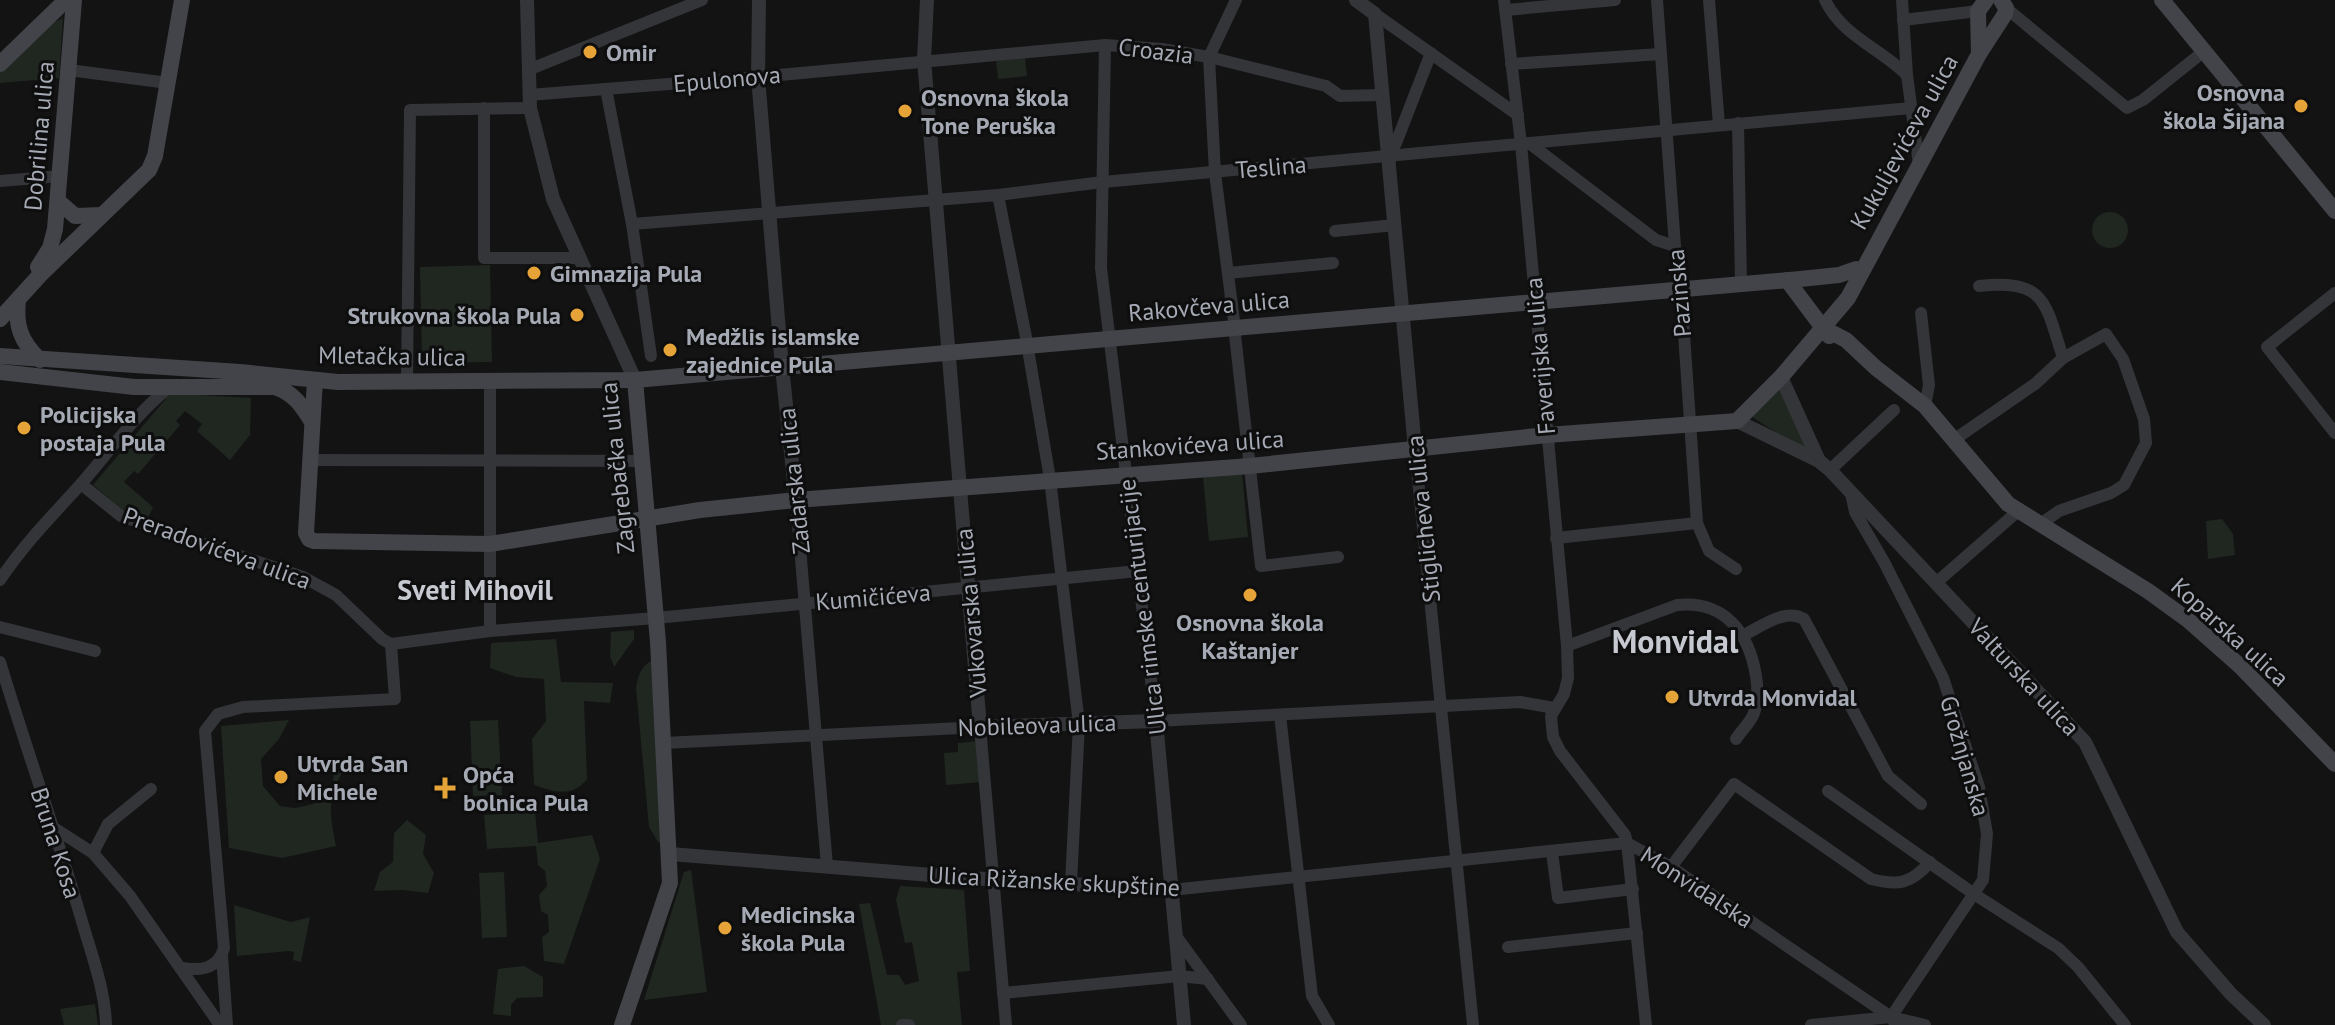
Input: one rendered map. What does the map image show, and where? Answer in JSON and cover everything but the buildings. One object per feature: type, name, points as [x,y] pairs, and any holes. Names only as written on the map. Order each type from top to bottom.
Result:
[{"type":"main road","points":[[0,64],[66,0]]},
{"type":"main road","name":"Dobrilina ulica","points":[[37,273],[50,248],[58,201],[74,0]]},
{"type":"main road","points":[[0,305],[102,215],[152,164],[182,0]]},
{"type":"main road","points":[[2162,0],[2335,211]]},
{"type":"main road","name":"Kukuljevićeva ulica","points":[[1823,328],[1855,287],[2003,4]]},
{"type":"main road","name":"Kukuljevićeva ulica","points":[[1979,54],[1982,5]]},
{"type":"main road","points":[[58,201],[75,216],[102,215]]},
{"type":"main road","name":"Kukuljevićeva ulica","points":[[1823,328],[1832,301],[1870,254]]},
{"type":"main road","name":"Rakovčeva ulica","points":[[635,380],[1787,280],[1839,275],[1856,269]]},
{"type":"main road","points":[[0,319],[37,273]]},
{"type":"main road","points":[[1737,421],[1781,377],[1823,328],[1787,280]]},
{"type":"main road","points":[[18,300],[16,315],[20,333],[25,344],[40,360]]},
{"type":"main road","points":[[1840,306],[1839,321],[1846,340]]},
{"type":"main road","name":"Koparska ulica","points":[[1823,328],[1846,340],[1925,406],[2017,512],[2148,591],[2188,620],[2240,666],[2335,764]]},
{"type":"main road","name":"Koparska ulica","points":[[1823,328],[1853,357],[1876,368]]},
{"type":"main road","name":"Mletačka ulica","points":[[0,356],[315,380],[635,380]]},
{"type":"main road","points":[[0,372],[167,389],[275,387],[295,398],[312,422]]},
{"type":"main road","points":[[309,460],[315,380]]},
{"type":"main road","name":"Zagrebačka ulica","points":[[622,1025],[670,883],[656,618],[635,380]]},
{"type":"main road","name":"Stankovićeva ulica","points":[[309,460],[306,533],[309,539],[490,544],[647,518],[796,500],[1250,466],[1547,435],[1737,421]]},
{"type":"street","name":"Zagrebačka ulica","points":[[527,0],[529,101],[553,199],[635,380]]},
{"type":"street","points":[[528,70],[702,0]]},
{"type":"street","name":"Zadarska ulica","points":[[759,0],[758,77],[827,866]]},
{"type":"street","name":"Vukovarska ulica","points":[[927,0],[924,60],[1006,1025]]},
{"type":"street","points":[[1234,321],[1215,173],[1209,57],[1236,0]]},
{"type":"street","points":[[1356,0],[1518,115]]},
{"type":"street","points":[[1505,5],[1615,0]]},
{"type":"street","name":"Pazinska","points":[[1657,0],[1697,523],[1709,551],[1736,569]]},
{"type":"street","points":[[1709,0],[1719,125]]},
{"type":"street","points":[[1825,0],[1833,16],[1865,45],[1892,61],[1907,75]]},
{"type":"street","points":[[1902,0],[1907,75],[1919,165]]},
{"type":"street","points":[[2003,4],[2127,108],[2143,100],[2203,52]]},
{"type":"street","name":"Faverijska ulica","points":[[1505,5],[1518,115],[1525,143],[1535,302],[1567,646],[1568,678],[1564,694],[1554,708]]},
{"type":"street","points":[[1903,20],[1982,5]]},
{"type":"street","name":"Stiglicheva ulica","points":[[1375,14],[1473,1025]]},
{"type":"street","name":"Croazia","points":[[924,60],[1105,45],[1162,49],[1209,57],[1326,86],[1340,96],[1382,95]]},
{"type":"street","name":"Ulica rimske centurijacije","points":[[1105,45],[1101,268],[1156,721],[1184,1025]]},
{"type":"street","points":[[1388,156],[1431,53]]},
{"type":"street","points":[[1511,64],[1661,54]]},
{"type":"street","name":"Epulonova","points":[[407,381],[410,110],[484,108],[606,89],[924,60]]},
{"type":"street","points":[[69,70],[168,83]]},
{"type":"street","points":[[606,89],[632,224],[651,356]]},
{"type":"street","points":[[484,108],[484,258],[578,258]]},
{"type":"street","name":"Teslina","points":[[632,224],[998,195],[1103,182],[1911,108]]},
{"type":"street","points":[[1738,123],[1741,283]]},
{"type":"street","points":[[1525,143],[1656,240],[1675,246]]},
{"type":"street","points":[[0,181],[61,176]]},
{"type":"street","points":[[998,195],[1026,337]]},
{"type":"street","points":[[1335,231],[1395,225]]},
{"type":"street","points":[[1228,273],[1333,263]]},
{"type":"street","points":[[1979,286],[2001,284],[2039,295],[2063,358]]},
{"type":"street","points":[[2335,293],[2267,347],[2335,433]]},
{"type":"street","points":[[1921,313],[1929,385],[1925,406]]},
{"type":"street","points":[[1955,439],[2035,384],[2063,358],[2106,334],[2123,359],[2144,419],[2146,443],[2124,485],[2111,493],[2059,511],[2039,525]]},
{"type":"street","points":[[1235,335],[1261,566],[1338,557]]},
{"type":"street","points":[[1029,355],[1050,479],[1079,724],[1071,883]]},
{"type":"street","points":[[1781,377],[1824,465]]},
{"type":"street","points":[[490,382],[490,631]]},
{"type":"street","points":[[134,387],[141,411]]},
{"type":"street","points":[[0,580],[25,545],[81,484],[141,411],[167,389]]},
{"type":"street","points":[[1824,465],[1894,410]]},
{"type":"street","points":[[1737,421],[1824,465]]},
{"type":"street","points":[[309,460],[641,461]]},
{"type":"street","name":"Valturska ulica","points":[[1824,465],[1850,489],[2085,742],[2177,932],[2231,994],[2264,1025]]},
{"type":"street","name":"Preradovićeva ulica","points":[[81,484],[121,516],[303,577],[336,595],[391,644]]},
{"type":"street","name":"Grožnjanska","points":[[1850,489],[1855,512],[1943,678],[1979,787],[1987,834],[1983,880],[1893,1021]]},
{"type":"street","points":[[1937,582],[2017,512]]},
{"type":"street","points":[[1556,538],[1697,523]]},
{"type":"street","name":"Kumičićeva","points":[[391,644],[490,631],[971,589],[1138,571]]},
{"type":"street","points":[[1567,646],[1661,610],[1693,604],[1721,613],[1744,635],[1753,656],[1757,684],[1754,713],[1736,739]]},
{"type":"street","points":[[1744,635],[1784,616],[1796,614],[1804,619],[1888,776],[1921,804]]},
{"type":"street","points":[[0,627],[95,651]]},
{"type":"street","points":[[227,1025],[224,948],[205,731],[218,714],[243,707],[395,699],[391,644]]},
{"type":"street","name":"Bruna Kosa","points":[[0,662],[34,775],[54,828],[101,988],[106,1025]]},
{"type":"street","name":"Nobileova ulica","points":[[664,743],[1520,702],[1554,708]]},
{"type":"street","name":"Monvidalska","points":[[1554,708],[1551,724],[1560,751],[1625,835],[1627,843],[1671,867],[1893,1021]]},
{"type":"street","points":[[1280,715],[1312,996],[1329,1025]]},
{"type":"street","points":[[1671,867],[1734,784],[1871,879],[1893,885],[1918,876],[1930,862]]},
{"type":"street","points":[[93,853],[108,824],[151,789]]},
{"type":"street","points":[[1828,791],[1974,894],[2058,948],[2078,967],[2125,1025]]},
{"type":"street","points":[[54,828],[93,853],[130,896],[220,1025]]},
{"type":"street","points":[[1627,843],[1646,1025]]},
{"type":"street","name":"Ulica Rižanske skupštine","points":[[670,854],[1171,890],[1627,843]]},
{"type":"street","points":[[1552,852],[1558,898],[1633,889]]},
{"type":"street","points":[[1508,947],[1637,933]]},
{"type":"street","points":[[1176,936],[1241,1025]]},
{"type":"street","points":[[182,968],[210,967],[222,956]]},
{"type":"street","points":[[1003,993],[1179,976],[1208,979]]},
{"type":"street","points":[[1811,1025],[1893,1021],[1925,1025]]},
{"type":"street","points":[[902,1025],[909,1025]]},
{"type":"shaded area","points":[[63,18],[59,78],[0,83],[0,73],[50,24]]},
{"type":"shaded area","points":[[1025,58],[1027,76],[998,79],[996,61]]},
{"type":"shaded area","points":[[2110,212],[2123,217],[2128,230],[2123,243],[2110,248],[2097,243],[2092,230],[2097,217]]},
{"type":"shaded area","points":[[490,265],[492,362],[422,363],[420,267]]},
{"type":"shaded area","points":[[1779,384],[1808,441],[1802,449],[1749,415]]},
{"type":"shaded area","points":[[169,395],[251,398],[250,435],[230,460],[197,431],[202,424],[185,411],[176,421],[180,425],[138,474],[134,471],[124,482],[153,507],[148,518],[123,510],[93,485]]},
{"type":"shaded area","points":[[1242,473],[1248,537],[1209,541],[1203,477]]},
{"type":"shaded area","points":[[2222,519],[2233,534],[2235,555],[2208,559],[2206,521]]},
{"type":"shaded area","points":[[634,630],[634,639],[614,667],[610,656],[611,632]]},
{"type":"shaded area","points":[[556,639],[561,682],[613,683],[610,703],[584,701],[587,779],[575,789],[563,792],[534,785],[532,739],[546,721],[544,679],[516,677],[490,668],[491,643]]},
{"type":"shaded area","points":[[655,659],[664,845],[658,842],[649,827],[636,688],[641,671]]},
{"type":"shaded area","points":[[289,720],[279,739],[261,759],[263,786],[280,806],[295,808],[313,804],[332,788],[335,765],[345,767],[331,805],[336,846],[282,858],[229,848],[221,726]]},
{"type":"shaded area","points":[[498,720],[502,795],[473,796],[470,721]]},
{"type":"shaded area","points":[[979,741],[982,782],[946,785],[944,753],[958,752],[958,743]]},
{"type":"shaded area","points":[[535,812],[538,843],[592,835],[600,859],[564,964],[544,961],[542,937],[549,932],[548,915],[541,911],[539,895],[547,886],[545,871],[538,865],[536,846],[487,849],[484,815]]},
{"type":"shaded area","points":[[407,820],[426,835],[423,854],[434,873],[428,893],[374,891],[380,872],[393,862],[394,833]]},
{"type":"shaded area","points":[[691,870],[707,992],[644,1000],[684,872]]},
{"type":"shaded area","points":[[504,872],[507,937],[482,938],[479,873]]},
{"type":"shaded area","points":[[900,886],[964,890],[970,971],[957,972],[962,1025],[881,1025],[859,904],[870,903],[887,975],[899,975],[905,985],[919,981],[912,942],[905,943],[896,900]]},
{"type":"shaded area","points":[[234,905],[291,922],[310,917],[301,962],[293,960],[294,952],[289,951],[237,956]]},
{"type":"shaded area","points":[[524,966],[543,977],[543,997],[517,998],[511,1005],[511,1016],[493,1014],[498,969]]},
{"type":"shaded area","points":[[95,1004],[98,1025],[64,1025],[60,1009]]},
{"type":"place","name":"Omir","points":[[590,52]]},
{"type":"place","name":"Osnovna škola Šijana","points":[[2301,106]]},
{"type":"place","name":"Osnovna škola Tone Peruška","points":[[905,111]]},
{"type":"place","name":"Gimnazija Pula","points":[[534,273]]},
{"type":"place","name":"Strukovna škola Pula","points":[[577,315]]},
{"type":"place","name":"Medžlis islamske zajednice Pula","points":[[670,350]]},
{"type":"place","name":"Policijska postaja Pula","points":[[24,428]]},
{"type":"place","name":"Osnovna škola Kaštanjer","points":[[1250,595]]},
{"type":"place","name":"Utvrda Monvidal","points":[[1672,697]]},
{"type":"place","name":"Utvrda San Michele","points":[[281,777]]},
{"type":"place","name":"Opća bolnica Pula","points":[[445,788]]},
{"type":"place","name":"Medicinska škola Pula","points":[[725,928]]},
{"type":"district","name":"Sveti Mihovil","points":[[475,589]]},
{"type":"district","name":"Monvidal","points":[[1675,641]]}]
